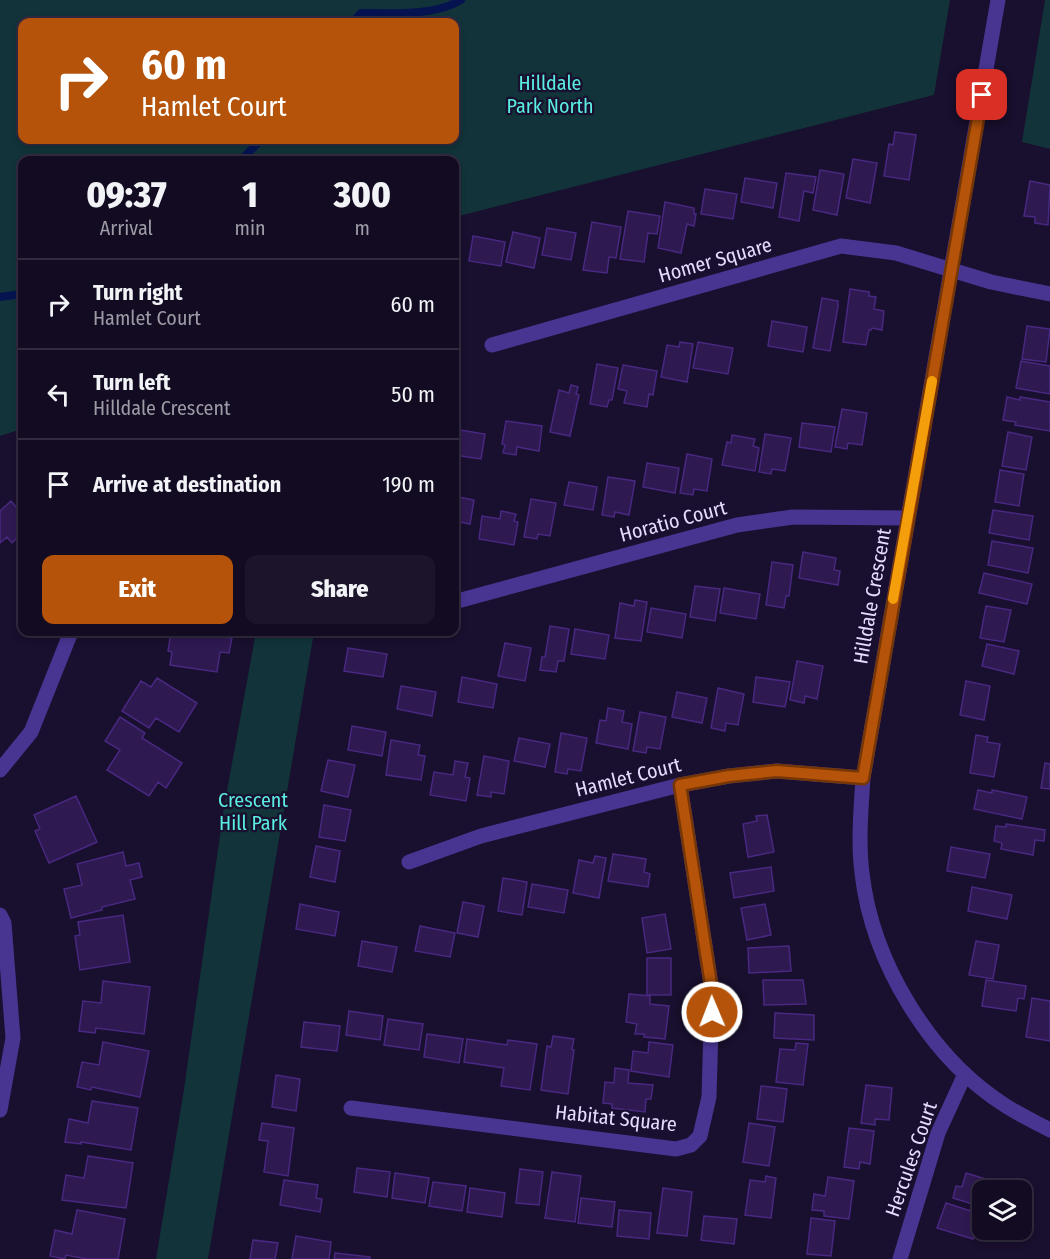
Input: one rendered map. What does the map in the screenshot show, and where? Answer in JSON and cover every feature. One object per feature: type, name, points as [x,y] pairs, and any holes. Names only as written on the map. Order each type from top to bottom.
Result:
[{"type":"street","name":"Hilldale Crescent","points":[[998,0],[863,778],[860,818],[862,873],[870,914],[884,956],[901,992],[930,1034],[966,1074],[1005,1106],[1050,1130]]},
{"type":"street","name":"Homer Square","points":[[492,345],[841,246],[896,253],[991,282],[1050,294]]},
{"type":"street","name":"Horatio Court","points":[[459,601],[737,525],[793,517],[907,518]]},
{"type":"street","points":[[0,770],[32,732],[69,636]]},
{"type":"street","name":"Hamlet Court","points":[[409,862],[481,836],[680,785],[729,776],[777,771],[863,778]]},
{"type":"street","name":"Habitat Square","points":[[351,1107],[676,1149],[691,1145],[700,1136],[709,1097],[712,991],[680,785]]},
{"type":"street","points":[[0,915],[4,923],[13,1038],[0,1110]]},
{"type":"street","name":"Hercules Court","points":[[900,1259],[938,1133],[966,1074]]},
{"type":"green space","name":"Hilldale Park North","points":[[0,0],[950,0],[934,95],[459,216],[459,156],[18,156],[18,430],[0,436]]},
{"type":"green space","points":[[1045,0],[1050,0],[1050,149],[1022,142]]},
{"type":"green space","name":"Crescent Hill Park","points":[[255,636],[313,636],[208,1259],[156,1259],[184,1089],[224,807]]},
{"type":"building","points":[[895,132],[916,135],[909,180],[884,176],[889,144],[893,145]]},
{"type":"building","points":[[853,159],[877,163],[870,203],[846,198]]},
{"type":"building","points":[[820,170],[844,174],[837,215],[813,210]]},
{"type":"building","points":[[786,173],[816,177],[813,193],[804,191],[799,221],[779,217]]},
{"type":"building","points":[[745,178],[777,183],[773,208],[741,202]]},
{"type":"building","points":[[1030,181],[1050,185],[1048,225],[1035,223],[1035,217],[1024,216]]},
{"type":"building","points":[[705,189],[737,194],[733,219],[701,214]]},
{"type":"building","points":[[665,202],[694,208],[694,214],[696,214],[694,226],[687,224],[681,253],[658,248]]},
{"type":"building","points":[[628,211],[660,216],[657,234],[648,233],[644,262],[620,259]]},
{"type":"building","points":[[592,222],[621,227],[616,258],[609,257],[607,273],[583,270]]},
{"type":"building","points":[[547,228],[576,233],[571,260],[542,255]]},
{"type":"building","points":[[513,232],[540,238],[534,268],[506,262]]},
{"type":"building","points":[[473,236],[505,242],[501,266],[469,261]]},
{"type":"building","points":[[850,289],[869,292],[869,296],[876,297],[874,309],[884,311],[882,330],[872,328],[869,330],[866,345],[843,342]]},
{"type":"building","points":[[822,298],[838,301],[830,351],[813,348]]},
{"type":"building","points":[[772,321],[807,327],[803,352],[768,346]]},
{"type":"building","points":[[1027,326],[1050,329],[1046,362],[1022,359]]},
{"type":"building","points":[[680,342],[693,344],[687,382],[661,377],[667,345],[679,347]]},
{"type":"building","points":[[698,342],[733,348],[728,374],[693,368]]},
{"type":"building","points":[[1021,361],[1050,366],[1050,394],[1016,388]]},
{"type":"building","points":[[597,364],[618,368],[612,400],[609,400],[607,407],[590,404]]},
{"type":"building","points":[[623,365],[657,371],[653,395],[649,394],[647,407],[624,403],[627,391],[618,389]]},
{"type":"building","points":[[571,385],[578,387],[576,394],[579,395],[570,436],[550,432],[559,390],[569,393]]},
{"type":"building","points":[[1007,397],[1050,402],[1050,431],[1015,425],[1016,422],[1003,420]]},
{"type":"building","points":[[842,409],[867,413],[862,445],[848,443],[847,449],[835,447]]},
{"type":"building","points":[[506,421],[542,426],[539,451],[517,447],[516,455],[503,453],[505,445],[502,444]]},
{"type":"building","points":[[802,423],[835,427],[831,452],[799,447]]},
{"type":"building","points":[[459,430],[485,434],[481,459],[459,456]]},
{"type":"building","points":[[1008,432],[1032,437],[1026,470],[1002,466]]},
{"type":"building","points":[[765,434],[791,438],[785,471],[772,469],[771,474],[759,472]]},
{"type":"building","points":[[732,435],[755,439],[753,446],[759,448],[755,471],[722,465],[727,442],[731,443]]},
{"type":"building","points":[[687,454],[712,459],[707,491],[694,489],[693,495],[680,493]]},
{"type":"building","points":[[647,463],[679,468],[675,493],[643,487]]},
{"type":"building","points":[[1000,470],[1024,474],[1019,506],[995,502]]},
{"type":"building","points":[[608,477],[635,481],[629,515],[615,512],[614,517],[602,515]]},
{"type":"building","points":[[569,482],[597,487],[593,510],[564,505]]},
{"type":"building","points":[[459,497],[474,500],[470,524],[459,522]]},
{"type":"building","points":[[531,499],[556,503],[550,536],[538,534],[537,539],[524,537]]},
{"type":"building","points":[[11,501],[18,509],[18,537],[12,543],[7,537],[0,543],[0,511]]},
{"type":"building","points":[[993,510],[1033,516],[1029,540],[989,533]]},
{"type":"building","points":[[501,511],[516,514],[514,521],[518,522],[514,545],[479,539],[482,516],[500,519]]},
{"type":"building","points":[[992,541],[1033,548],[1028,573],[988,565]]},
{"type":"building","points":[[803,552],[836,558],[834,570],[840,571],[838,585],[799,578]]},
{"type":"building","points":[[772,562],[793,565],[789,596],[786,596],[784,608],[766,605]]},
{"type":"building","points":[[984,573],[1032,584],[1027,604],[979,593]]},
{"type":"building","points":[[695,586],[720,589],[715,621],[690,617]]},
{"type":"building","points":[[724,588],[760,594],[756,619],[720,613]]},
{"type":"building","points":[[635,600],[647,602],[641,641],[615,638],[620,603],[634,606]]},
{"type":"building","points":[[986,606],[1011,610],[1004,642],[980,638]]},
{"type":"building","points":[[651,608],[686,614],[682,638],[647,632]]},
{"type":"building","points":[[550,626],[569,629],[564,661],[558,661],[556,672],[540,670],[542,657],[545,657]]},
{"type":"building","points":[[575,629],[609,635],[605,659],[571,654]]},
{"type":"building","points":[[170,636],[232,638],[229,653],[220,652],[217,672],[170,665],[172,652],[168,651]]},
{"type":"building","points":[[505,643],[531,648],[525,681],[498,676]]},
{"type":"building","points":[[987,644],[1019,651],[1014,674],[982,666]]},
{"type":"building","points":[[348,648],[387,654],[383,677],[344,671]]},
{"type":"building","points":[[797,661],[823,666],[817,699],[805,696],[804,703],[790,700]]},
{"type":"building","points":[[462,677],[497,684],[493,708],[458,702]]},
{"type":"building","points":[[756,677],[790,682],[785,707],[753,702]]},
{"type":"building","points":[[157,678],[197,703],[179,732],[156,718],[149,728],[122,711],[141,681],[151,687]]},
{"type":"building","points":[[966,681],[990,686],[984,720],[960,715]]},
{"type":"building","points":[[401,686],[436,692],[432,716],[397,709]]},
{"type":"building","points":[[718,688],[744,694],[738,725],[726,723],[725,731],[711,728]]},
{"type":"building","points":[[677,692],[707,698],[702,723],[672,717]]},
{"type":"building","points":[[608,708],[624,711],[622,722],[632,724],[628,749],[596,743],[600,720],[606,721]]},
{"type":"building","points":[[640,712],[666,717],[660,749],[647,747],[646,753],[633,751]]},
{"type":"building","points":[[120,717],[145,733],[142,738],[182,763],[166,788],[158,782],[149,796],[107,770],[120,750],[105,741]]},
{"type":"building","points":[[352,726],[386,732],[382,756],[348,750]]},
{"type":"building","points":[[561,733],[587,738],[581,771],[568,769],[567,774],[555,772]]},
{"type":"building","points":[[976,735],[988,737],[987,742],[1000,744],[994,777],[970,773]]},
{"type":"building","points":[[519,738],[550,744],[545,767],[514,761]]},
{"type":"building","points":[[391,740],[420,745],[418,755],[425,756],[421,780],[386,775]]},
{"type":"building","points":[[484,756],[509,761],[504,794],[491,792],[491,797],[477,795]]},
{"type":"building","points":[[328,760],[355,765],[348,797],[321,791]]},
{"type":"building","points":[[455,761],[468,763],[465,777],[470,778],[466,801],[430,795],[434,772],[453,775]]},
{"type":"building","points":[[1045,763],[1050,764],[1050,789],[1041,788]]},
{"type":"building","points":[[978,790],[992,793],[992,790],[1027,797],[1022,819],[974,809]]},
{"type":"building","points":[[76,796],[97,842],[49,863],[35,831],[40,829],[34,815]]},
{"type":"building","points":[[324,805],[351,810],[345,841],[319,837]]},
{"type":"building","points":[[767,815],[774,852],[748,857],[743,824],[757,821],[756,816]]},
{"type":"building","points":[[1006,824],[1045,830],[1044,841],[1035,840],[1033,855],[1001,849],[1002,843],[994,841],[996,826],[1006,827]]},
{"type":"building","points":[[316,846],[340,851],[335,882],[310,877]]},
{"type":"building","points":[[951,847],[990,854],[985,878],[947,871]]},
{"type":"building","points":[[123,852],[126,866],[139,863],[142,877],[130,880],[135,899],[71,918],[64,889],[82,885],[77,864]]},
{"type":"building","points":[[613,854],[646,859],[644,872],[650,874],[648,887],[608,881]]},
{"type":"building","points":[[595,856],[606,858],[599,898],[573,893],[579,860],[593,863]]},
{"type":"building","points":[[771,867],[774,891],[734,898],[730,873]]},
{"type":"building","points":[[503,878],[527,882],[522,915],[498,911]]},
{"type":"building","points":[[532,884],[568,890],[564,913],[528,907]]},
{"type":"building","points":[[972,887],[1012,895],[1007,919],[968,911]]},
{"type":"building","points":[[463,902],[484,906],[478,937],[457,933]]},
{"type":"building","points":[[300,904],[339,912],[335,936],[296,929]]},
{"type":"building","points":[[765,904],[771,935],[747,940],[741,908]]},
{"type":"building","points":[[665,914],[671,949],[647,953],[642,918]]},
{"type":"building","points":[[123,915],[130,962],[80,970],[75,936],[80,935],[78,922]]},
{"type":"building","points":[[420,926],[455,933],[450,957],[415,951]]},
{"type":"building","points":[[362,941],[397,947],[392,972],[358,966]]},
{"type":"building","points":[[976,941],[999,945],[993,979],[969,975]]},
{"type":"building","points":[[789,946],[791,971],[749,973],[748,948]]},
{"type":"building","points":[[647,958],[671,958],[671,995],[647,995]]},
{"type":"building","points":[[763,980],[803,980],[806,1004],[764,1005]]},
{"type":"building","points":[[986,980],[1026,986],[1024,999],[1018,998],[1016,1011],[982,1006]]},
{"type":"building","points":[[103,981],[150,987],[144,1034],[96,1028],[95,1033],[79,1031],[83,1001],[101,1003]]},
{"type":"building","points":[[629,994],[650,996],[650,1004],[669,1006],[665,1039],[635,1034],[637,1024],[626,1022]]},
{"type":"building","points":[[1032,998],[1050,1001],[1050,1041],[1026,1037]]},
{"type":"building","points":[[349,1011],[383,1016],[380,1040],[346,1035]]},
{"type":"building","points":[[775,1013],[814,1015],[814,1040],[774,1038]]},
{"type":"building","points":[[388,1019],[423,1024],[419,1050],[384,1045]]},
{"type":"building","points":[[304,1022],[340,1026],[337,1051],[301,1047]]},
{"type":"building","points":[[427,1034],[463,1039],[459,1063],[424,1057]]},
{"type":"building","points":[[553,1036],[574,1039],[568,1094],[541,1090],[547,1046],[551,1047]]},
{"type":"building","points":[[467,1039],[507,1045],[508,1040],[537,1044],[530,1090],[501,1086],[504,1068],[464,1062]]},
{"type":"building","points":[[103,1042],[149,1051],[140,1097],[92,1087],[91,1090],[77,1087],[82,1062],[99,1065]]},
{"type":"building","points":[[649,1042],[673,1045],[669,1077],[631,1071],[633,1051],[648,1053]]},
{"type":"building","points":[[796,1043],[808,1044],[803,1085],[776,1082],[780,1049],[795,1050]]},
{"type":"building","points":[[615,1068],[629,1070],[628,1083],[653,1085],[651,1099],[646,1099],[645,1112],[612,1108],[612,1104],[603,1103],[605,1082],[614,1083]]},
{"type":"building","points":[[276,1075],[300,1079],[296,1111],[272,1107]]},
{"type":"building","points":[[866,1085],[892,1088],[889,1120],[875,1119],[875,1125],[861,1123]]},
{"type":"building","points":[[761,1086],[787,1089],[783,1122],[757,1119]]},
{"type":"building","points":[[92,1101],[138,1108],[131,1150],[81,1142],[81,1144],[65,1142],[69,1119],[88,1123]]},
{"type":"building","points":[[262,1123],[294,1128],[288,1176],[264,1172],[268,1141],[259,1140]]},
{"type":"building","points":[[749,1123],[775,1127],[769,1166],[743,1162]]},
{"type":"building","points":[[849,1128],[874,1131],[870,1164],[860,1162],[859,1169],[844,1167]]},
{"type":"building","points":[[88,1156],[133,1163],[126,1208],[62,1200],[66,1175],[84,1178]]},
{"type":"building","points":[[357,1168],[390,1172],[387,1197],[354,1192]]},
{"type":"building","points":[[520,1169],[543,1172],[539,1205],[516,1203]]},
{"type":"building","points":[[552,1172],[581,1176],[575,1222],[545,1218]]},
{"type":"building","points":[[395,1173],[429,1178],[425,1203],[392,1198]]},
{"type":"building","points":[[966,1173],[989,1180],[972,1180],[972,1204],[953,1198],[956,1186],[962,1187]]},
{"type":"building","points":[[766,1176],[776,1178],[771,1218],[745,1215],[750,1180],[765,1182]]},
{"type":"building","points":[[828,1177],[854,1181],[849,1219],[824,1216],[824,1211],[812,1210],[814,1194],[825,1196]]},
{"type":"building","points":[[284,1180],[318,1185],[316,1198],[322,1199],[320,1212],[280,1205]]},
{"type":"building","points":[[433,1182],[466,1186],[462,1211],[429,1206]]},
{"type":"building","points":[[470,1188],[505,1193],[502,1217],[467,1212]]},
{"type":"building","points":[[663,1188],[692,1192],[687,1236],[657,1233]]},
{"type":"building","points":[[581,1198],[615,1202],[612,1227],[578,1223]]},
{"type":"building","points":[[946,1203],[972,1211],[972,1239],[937,1228]]},
{"type":"building","points":[[77,1210],[125,1219],[118,1259],[87,1259],[66,1255],[65,1259],[50,1256],[55,1230],[72,1234]]},
{"type":"building","points":[[619,1210],[651,1213],[649,1239],[617,1236]]},
{"type":"building","points":[[704,1216],[737,1219],[734,1244],[701,1240]]},
{"type":"building","points":[[811,1218],[835,1221],[831,1256],[807,1254]]},
{"type":"building","points":[[296,1236],[331,1242],[329,1259],[292,1259]]},
{"type":"building","points":[[253,1240],[278,1243],[275,1259],[250,1259]]},
{"type":"building","points":[[335,1253],[370,1257],[370,1259],[334,1259]]},
{"type":"waterway","points":[[357,18],[361,13],[399,13],[439,9],[461,0]]},
{"type":"waterway","points":[[245,156],[257,144]]},
{"type":"waterway","points":[[0,297],[18,295]]},
{"type":"slow traffic","points":[[893,599],[932,381]]},
{"type":"route","points":[[712,1012],[712,991],[680,785],[729,776],[777,771],[863,778],[982,95]]}]
